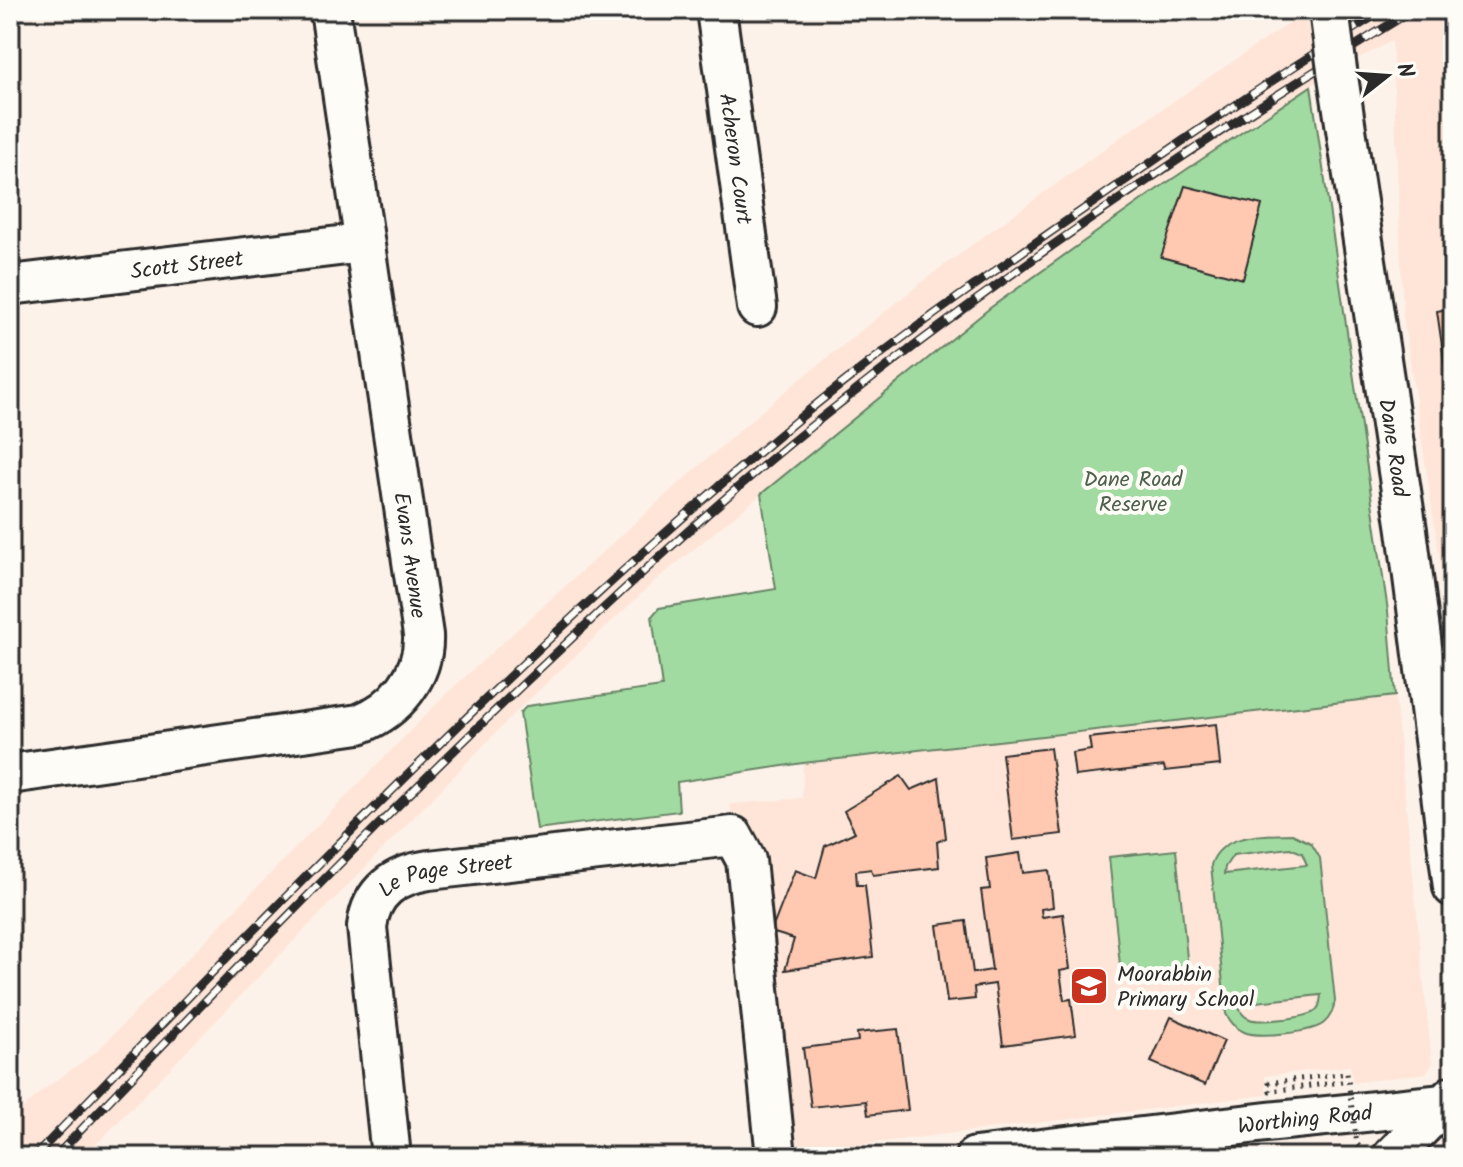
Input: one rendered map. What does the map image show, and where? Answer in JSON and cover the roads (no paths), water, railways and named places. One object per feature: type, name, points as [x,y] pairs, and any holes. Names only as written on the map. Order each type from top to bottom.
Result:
[{"type":"street","name":"Evans Avenue","points":[[10,774],[359,724],[388,707],[416,676],[422,663],[423,635],[330,10]]},
{"type":"street","name":"Acheron Court","points":[[716,10],[757,307]]},
{"type":"street","name":"Dane Road","points":[[1329,10],[1407,530],[1453,887]]},
{"type":"street","name":"Scott Street","points":[[10,285],[364,243]]},
{"type":"street","name":"Le Page Street","points":[[391,1157],[367,927],[373,903],[381,891],[401,877],[429,870],[733,836],[746,860],[776,1157]]},
{"type":"street","name":"Worthing Road","points":[[975,1157],[1449,1100]]},
{"type":"street","points":[[1392,1157],[1449,1100]]},
{"type":"railway","points":[[34,1157],[396,786],[583,607],[778,436],[893,344],[1013,258],[1238,104],[1384,10]]},
{"type":"railway","points":[[55,1157],[426,777],[621,592],[758,470],[899,358],[1042,253],[1189,152],[1413,10]]},
{"type":"place","name":"Moorabbin Primary School","points":[[1089,986]]},
{"type":"park label","name":"Dane Road Reserve","points":[[1133,490]]}]
